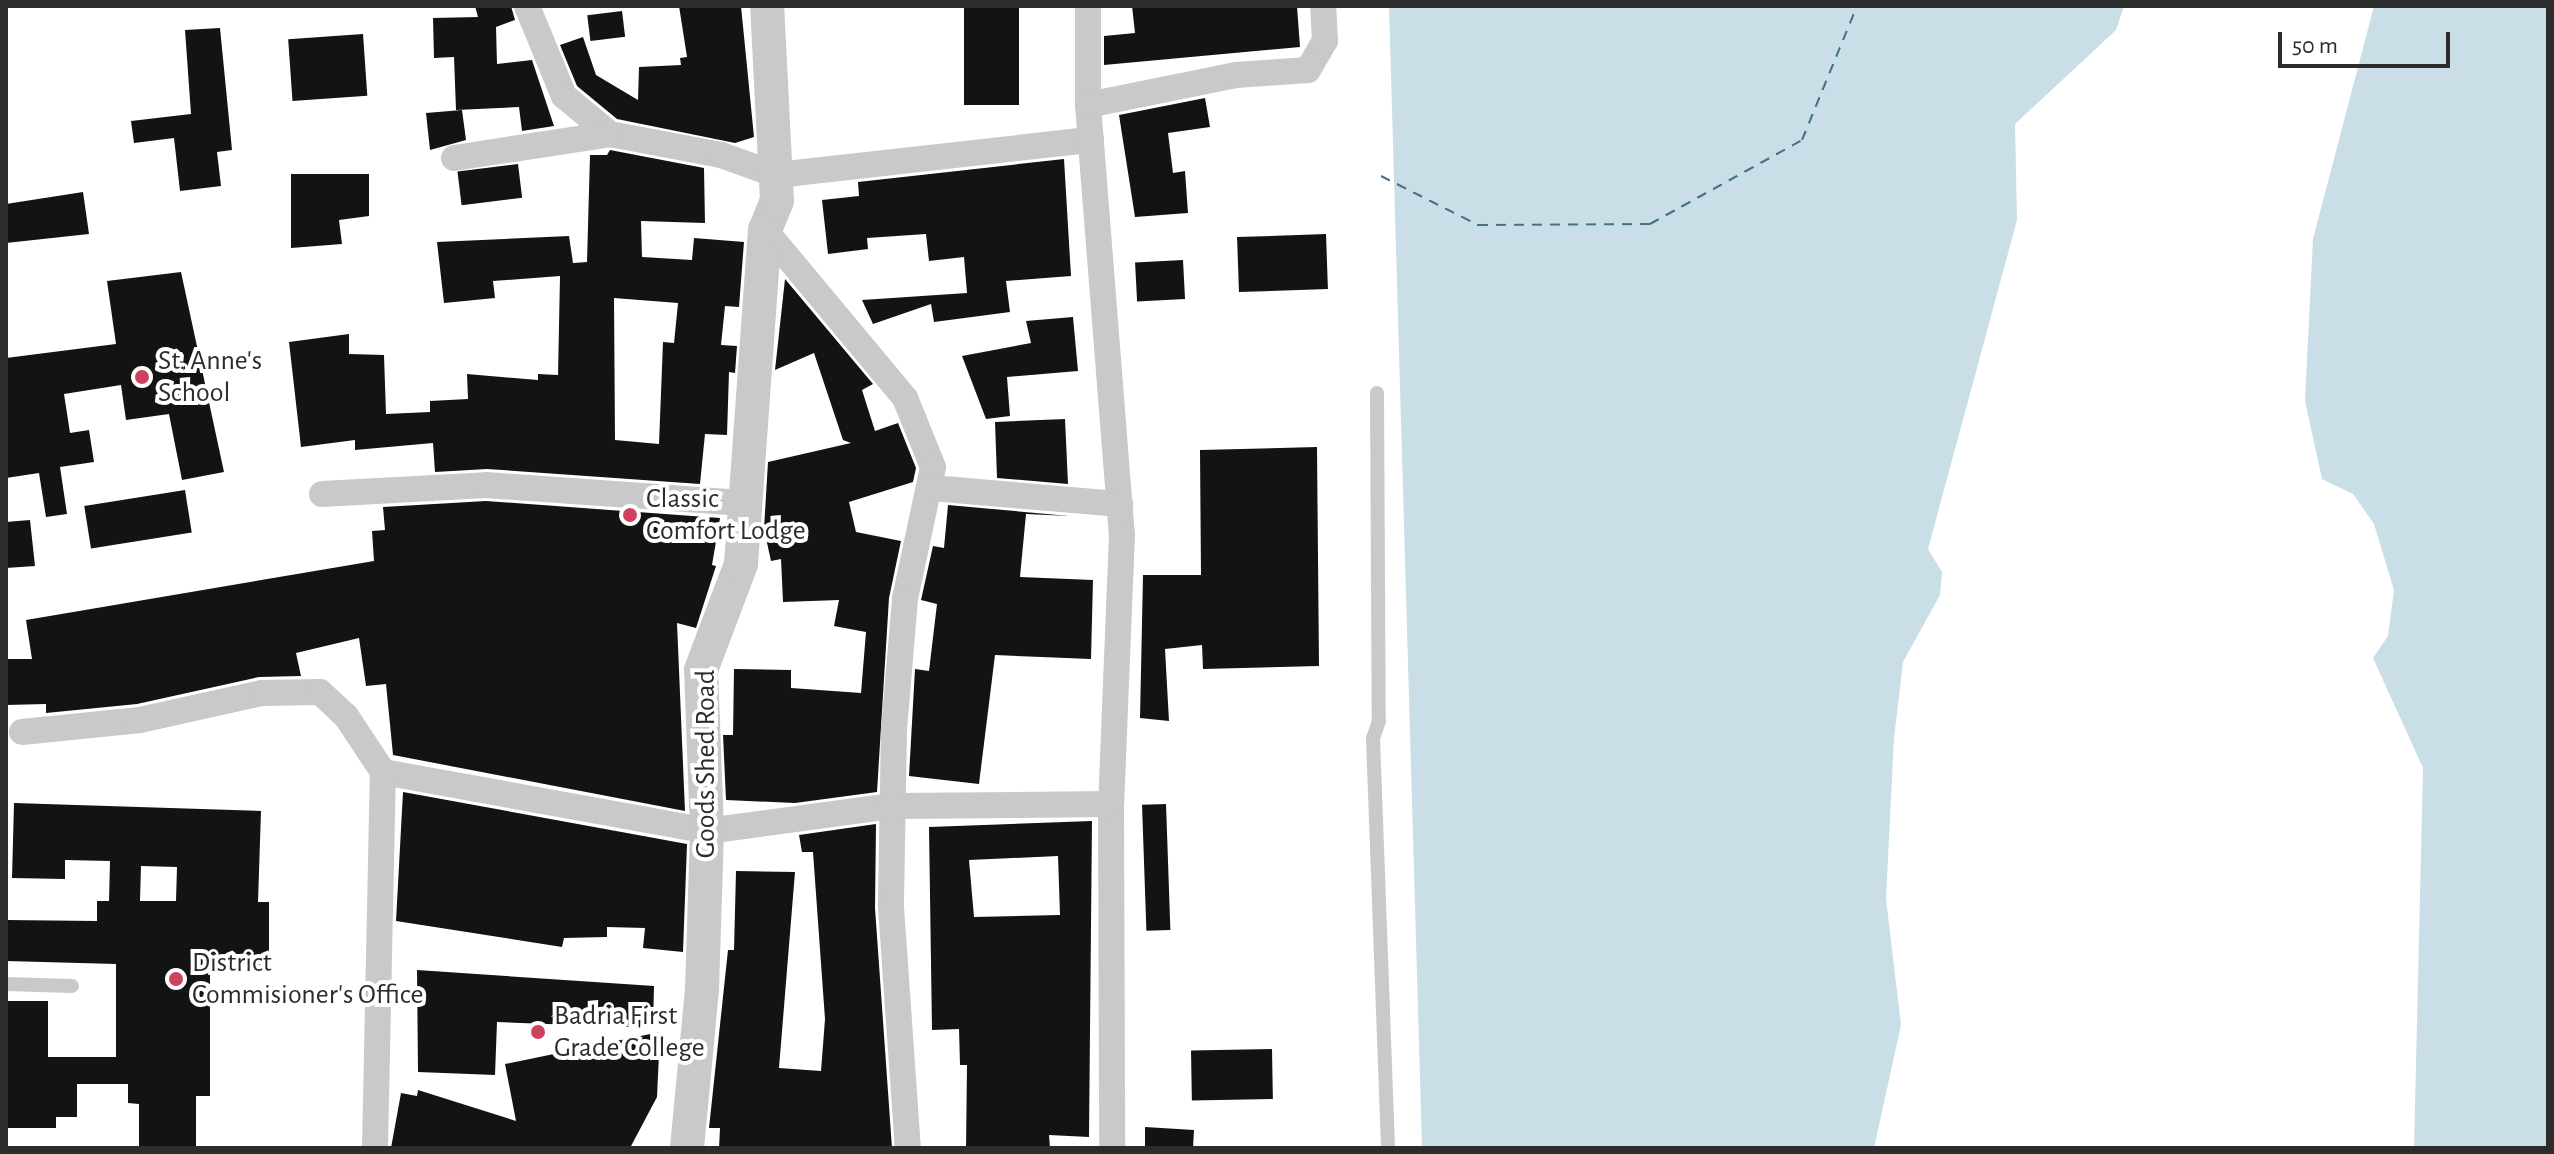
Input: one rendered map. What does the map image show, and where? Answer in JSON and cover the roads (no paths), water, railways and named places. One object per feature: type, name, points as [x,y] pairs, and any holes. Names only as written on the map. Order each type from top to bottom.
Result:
[{"type":"street","points":[[527,6],[564,96],[610,134]]},
{"type":"street","name":"Goods Shed Road","points":[[687,1148],[702,990],[707,831],[701,670],[741,564],[742,503],[765,230],[777,201],[767,6]]},
{"type":"street","points":[[1088,6],[1088,105],[1120,504],[1111,804],[1112,1148]]},
{"type":"street","points":[[1088,105],[1236,75],[1308,70],[1325,41],[1323,6]]},
{"type":"street","points":[[454,158],[610,134],[721,155],[777,175],[1091,140]]},
{"type":"street","points":[[765,230],[905,398],[933,467],[932,488],[905,599],[892,806],[891,907],[908,1148]]},
{"type":"street","points":[[322,494],[486,485],[742,503]]},
{"type":"street","points":[[932,488],[1120,504]]},
{"type":"street","points":[[22,732],[140,720],[262,693],[320,692],[346,716],[383,772],[375,1148]]},
{"type":"street","points":[[383,772],[707,831],[892,806],[1111,804]]},
{"type":"lane","points":[[1377,393],[1379,721],[1373,738],[1388,1148]]},
{"type":"lane","points":[[6,984],[72,986]]},
{"type":"water","points":[[1389,6],[2124,6],[2116,30],[2015,124],[2017,220],[1928,549],[1942,572],[1940,595],[1903,662],[1894,738],[1886,899],[1901,1025],[1874,1148],[1422,1148]]},
{"type":"water","points":[[2374,6],[2548,6],[2548,1148],[2414,1148],[2423,768],[2373,658],[2388,636],[2394,590],[2374,524],[2353,494],[2322,479],[2305,401],[2313,239]]},
{"type":"place","name":"St. Anne's School","points":[[142,377]]},
{"type":"place","name":"Classic Comfort Lodge","points":[[630,515]]},
{"type":"place","name":"District Commisioner's Office","points":[[176,979]]},
{"type":"place","name":"Badria First Grade College","points":[[538,1032]]}]
